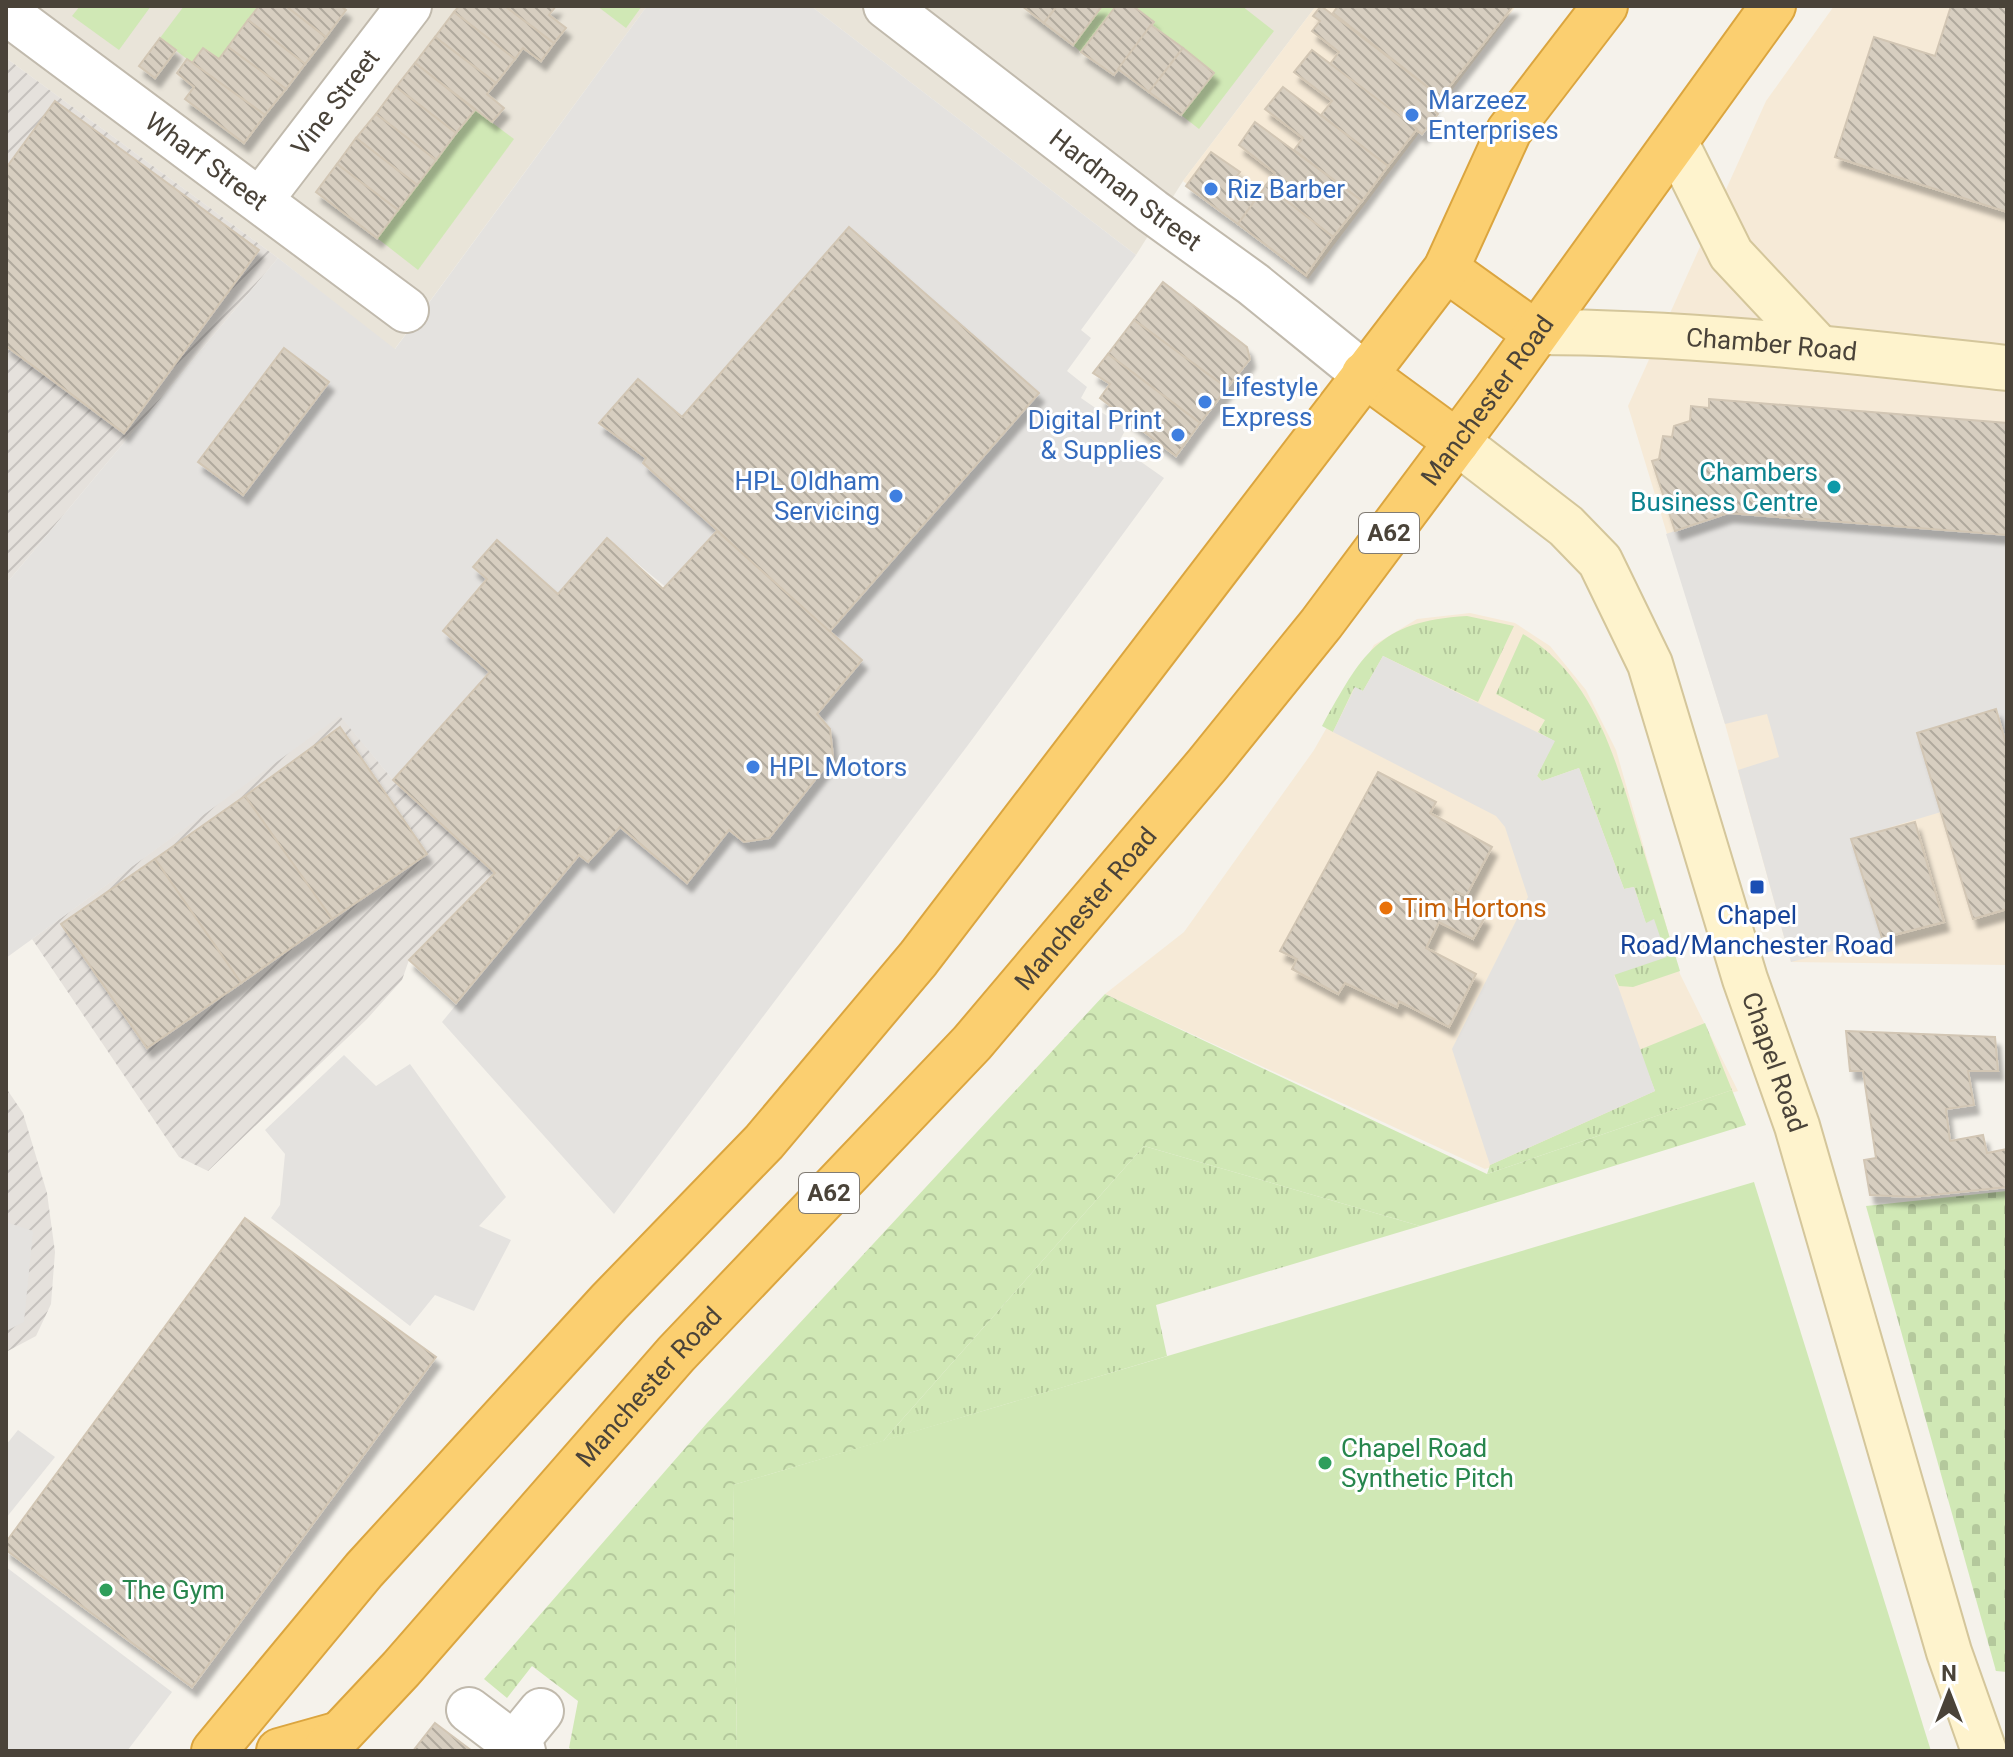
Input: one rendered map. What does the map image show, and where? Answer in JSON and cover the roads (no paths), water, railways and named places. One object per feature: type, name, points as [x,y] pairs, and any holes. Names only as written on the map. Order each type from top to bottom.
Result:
[{"type":"highway","points":[[214,1751],[364,1570],[609,1302],[764,1142],[918,959],[1446,269],[1509,131],[1605,6]]},
{"type":"highway","name":"Manchester Road","points":[[330,1743],[401,1669],[676,1354],[972,1043],[1311,636],[1457,442],[1773,6]]},
{"type":"highway","points":[[1446,269],[1534,332]]},
{"type":"highway","points":[[1364,374],[1457,442]]},
{"type":"highway","name":"A62","points":[[279,1751],[330,1743]]},
{"type":"street","name":"Vine Street","points":[[261,199],[409,6]]},
{"type":"street","name":"Hardman Street","points":[[886,6],[1152,211],[1253,284],[1364,374]]},
{"type":"street","name":"Wharf Street","points":[[6,12],[406,310]]},
{"type":"street","points":[[1676,143],[1731,254],[1819,348]]},
{"type":"street","name":"Chamber Road","points":[[1534,332],[1639,334],[1819,348],[2007,368]]},
{"type":"street","name":"Chapel Road","points":[[1457,442],[1566,526],[1600,561],[1650,664],[1745,979],[1797,1126],[1949,1652],[1984,1751]]},
{"type":"street","points":[[469,1710],[518,1748],[541,1711]]},
{"type":"place","name":"Marzeez Enterprises","points":[[1412,115]]},
{"type":"place","name":"Riz Barber","points":[[1211,189]]},
{"type":"place","name":"Lifestyle Express","points":[[1205,402]]},
{"type":"place","name":"Digital Print & Supplies","points":[[1178,435]]},
{"type":"place","name":"Chambers Business Centre","points":[[1834,487]]},
{"type":"place","name":"HPL Oldham Servicing","points":[[896,496]]},
{"type":"place","name":"HPL Motors","points":[[753,767]]},
{"type":"place","name":"Chapel Road/Manchester Road","points":[[1757,887]]},
{"type":"place","name":"Tim Hortons","points":[[1386,908]]},
{"type":"place","name":"Chapel Road Synthetic Pitch","points":[[1325,1463]]},
{"type":"place","name":"The Gym","points":[[106,1590]]}]
